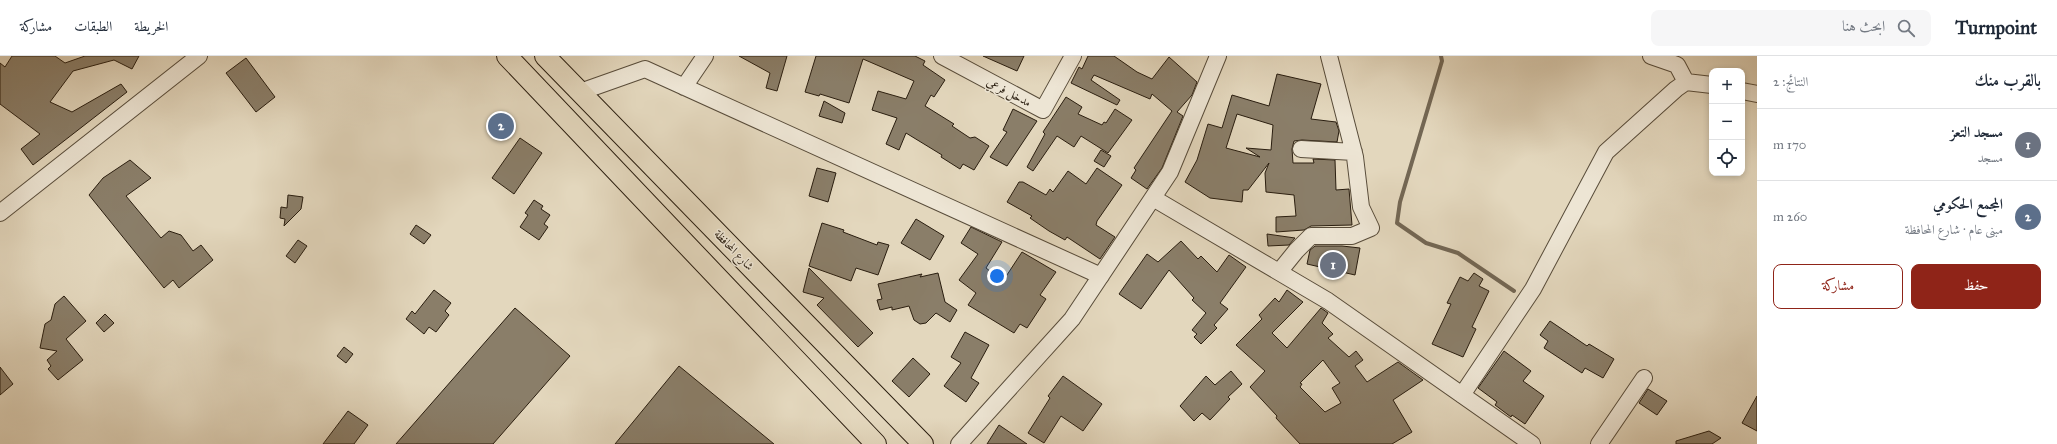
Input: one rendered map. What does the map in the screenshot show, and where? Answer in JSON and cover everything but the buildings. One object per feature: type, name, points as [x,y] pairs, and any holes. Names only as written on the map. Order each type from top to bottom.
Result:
[{"type":"main road","points":[[507,56],[876,444]]},
{"type":"main road","name":"شارع المحافظة","points":[[546,56],[923,444]]},
{"type":"street","points":[[0,214],[199,56]]},
{"type":"street","points":[[684,86],[705,56]]},
{"type":"street","name":"مدخل فرعي","points":[[942,56],[1043,110],[1073,56]]},
{"type":"street","points":[[958,444],[1072,319],[1153,198],[1170,172],[1216,56]]},
{"type":"street","points":[[1279,272],[1296,250],[1311,236],[1352,236],[1371,228],[1361,207],[1354,152],[1330,56]]},
{"type":"street","points":[[1651,56],[1680,61],[1686,82]]},
{"type":"street","points":[[580,92],[645,69],[1101,276]]},
{"type":"street","points":[[1462,395],[1533,289],[1606,152],[1676,89],[1686,82],[1709,85]]},
{"type":"street","points":[[1745,92],[1757,94]]},
{"type":"street","points":[[1301,149],[1354,152]]},
{"type":"street","points":[[1153,198],[1328,301],[1532,444]]},
{"type":"street","points":[[1600,444],[1644,378]]},
{"type":"waterway","points":[[1441,56],[1442,61],[1400,202],[1397,223],[1426,243],[1458,253],[1514,291]]},
{"type":"place","name":"المجمع الحكومي","points":[[501,126]]},
{"type":"place","name":"مسجد التعز","points":[[1333,265]]}]
